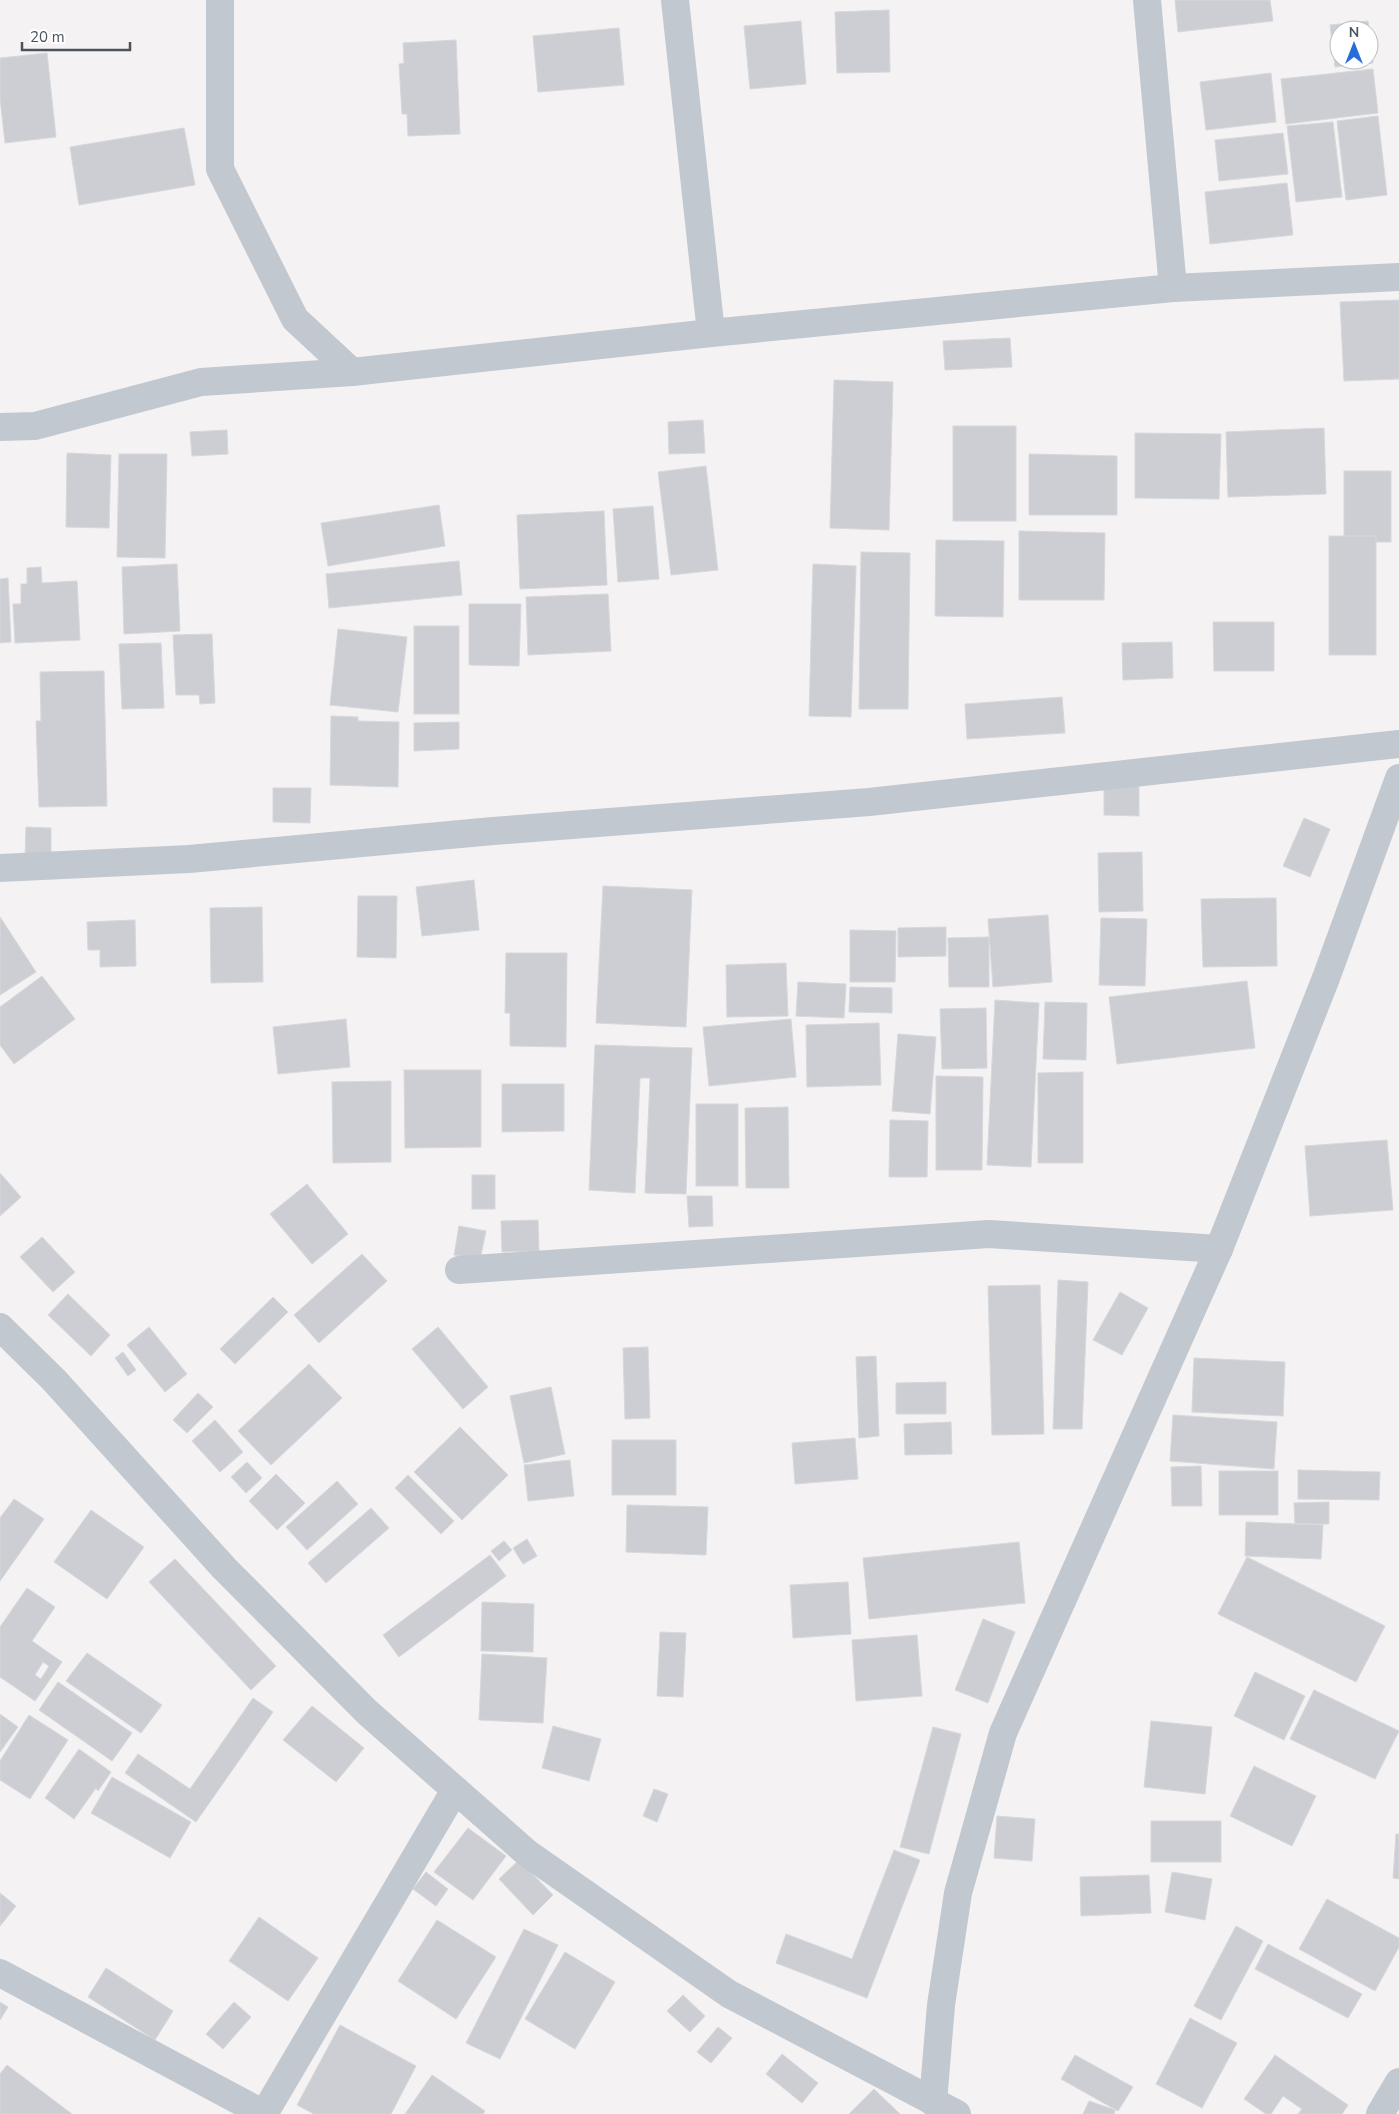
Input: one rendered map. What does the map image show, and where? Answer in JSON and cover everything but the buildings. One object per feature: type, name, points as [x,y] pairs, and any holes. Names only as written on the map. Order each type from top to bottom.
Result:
[{"type":"street","points":[[220,0],[220,170],[295,319],[352,372]]},
{"type":"street","points":[[675,0],[711,332]]},
{"type":"street","points":[[1147,0],[1173,288]]},
{"type":"street","points":[[0,427],[35,426],[201,382],[352,372],[711,332],[1173,288],[1399,277]]},
{"type":"street","points":[[0,868],[189,859],[493,831],[859,803],[1399,744]]},
{"type":"street","points":[[0,1327],[54,1380],[231,1575],[367,1712],[527,1853],[728,1994],[945,2108],[941,2005],[958,1893],[1003,1733],[1219,1249],[1326,978],[1399,778]]},
{"type":"street","points":[[459,1270],[990,1234],[1219,1249]]},
{"type":"street","points":[[0,1973],[264,2114],[455,1790]]},
{"type":"street","points":[[1380,2114],[1399,2082]]}]
